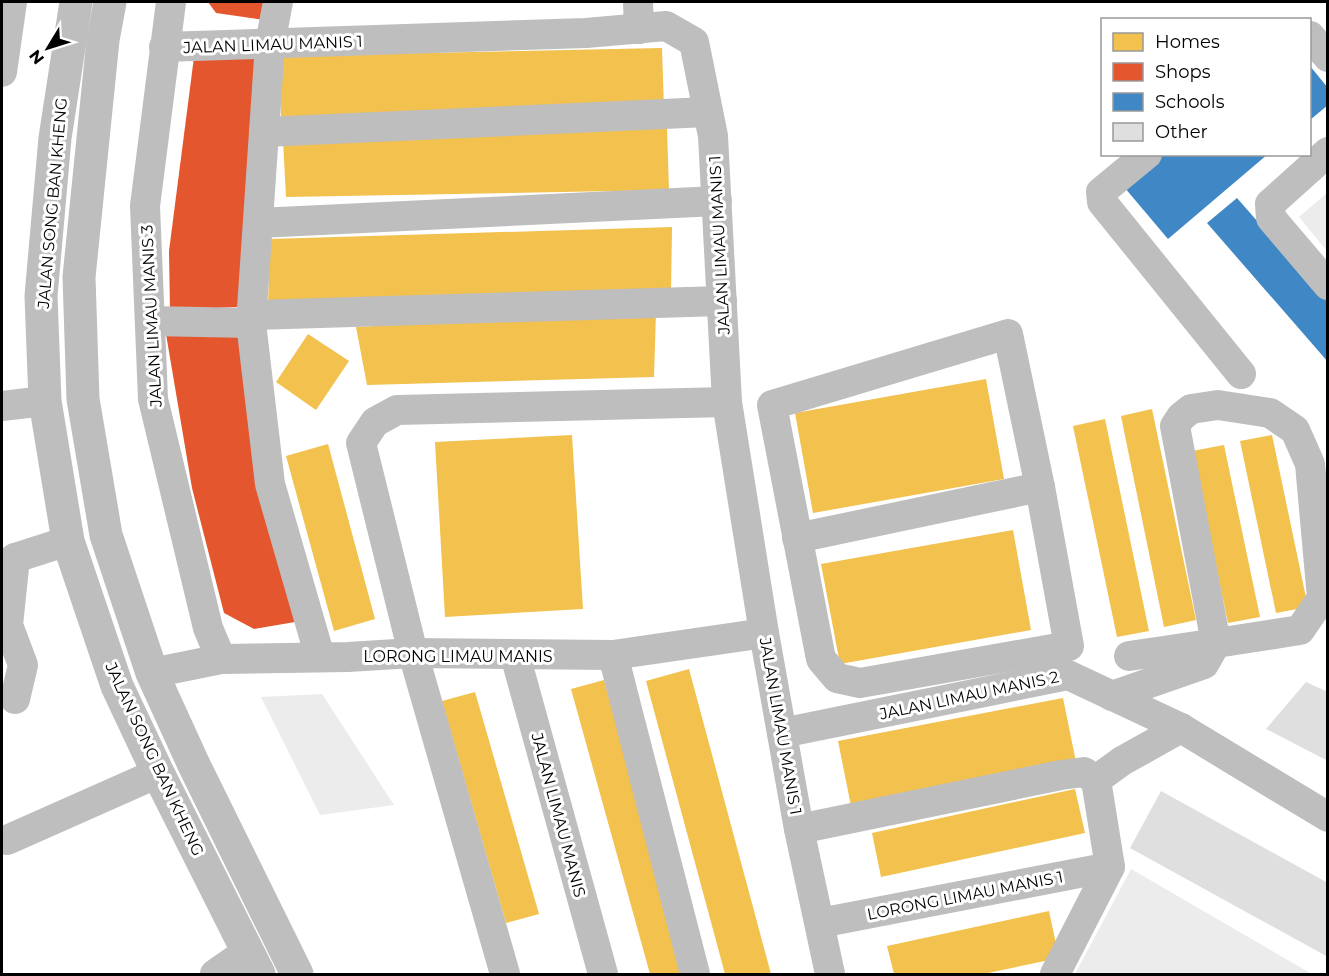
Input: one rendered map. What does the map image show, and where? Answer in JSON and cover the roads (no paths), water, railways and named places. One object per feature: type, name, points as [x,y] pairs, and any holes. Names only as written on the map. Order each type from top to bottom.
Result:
[{"type":"main road","name":"JALAN SONG BAN KHENG","points":[[76,2],[55,138],[41,296],[45,401],[68,541],[117,686],[158,773],[254,963]]},
{"type":"main road","name":"JALAN SONG BAN KHENG","points":[[110,2],[103,40],[79,277],[83,399],[106,535],[152,673],[194,765],[297,975]]},
{"type":"street","points":[[2,72],[12,2]]},
{"type":"street","name":"JALAN LIMAU MANIS 3","points":[[171,2],[145,206],[153,399],[208,628],[221,658]]},
{"type":"street","points":[[278,2],[270,44],[252,319],[270,484],[320,657]]},
{"type":"street","name":"JALAN LIMAU MANIS 1","points":[[164,47],[586,33],[638,15],[666,26],[694,42],[713,136],[729,410],[764,633],[799,829],[831,975]]},
{"type":"street","points":[[1311,37],[1328,57]]},
{"type":"street","points":[[264,132],[708,112]]},
{"type":"street","points":[[1328,152],[1270,204],[1271,218],[1328,285]]},
{"type":"street","points":[[1145,156],[1101,192],[1102,202],[1241,374]]},
{"type":"street","points":[[258,223],[717,201]]},
{"type":"street","points":[[150,321],[722,301]]},
{"type":"street","points":[[505,975],[413,653],[361,443],[375,422],[397,410],[729,410],[771,405],[1008,334],[1040,488],[1069,646],[860,683],[837,678],[821,659],[771,405]]},
{"type":"street","points":[[2,406],[45,401]]},
{"type":"street","points":[[1112,696],[1204,664],[1216,643],[1175,426],[1191,409],[1218,405],[1270,413],[1295,430],[1310,464],[1322,598],[1300,630],[1216,643],[1129,656]]},
{"type":"street","points":[[797,538],[1040,488]]},
{"type":"street","points":[[15,699],[22,664],[8,625],[8,563],[68,541]]},
{"type":"street","name":"LORONG LIMAU MANIS","points":[[152,673],[221,658],[481,652],[514,655],[613,655],[764,633]]},
{"type":"street","name":"JALAN LIMAU MANIS","points":[[514,655],[603,975]]},
{"type":"street","points":[[613,655],[695,975]]},
{"type":"street","name":"JALAN LIMAU MANIS 2","points":[[782,733],[1068,675],[1181,728],[1328,817]]},
{"type":"street","points":[[1096,780],[1122,761],[1181,728]]},
{"type":"street","points":[[799,829],[1084,772],[1096,780],[1110,867],[1055,975]]},
{"type":"street","points":[[8,840],[158,773]]},
{"type":"street","name":"LORONG LIMAU MANIS 1","points":[[820,923],[1110,867]]},
{"type":"street","points":[[215,975],[254,963]]}]
